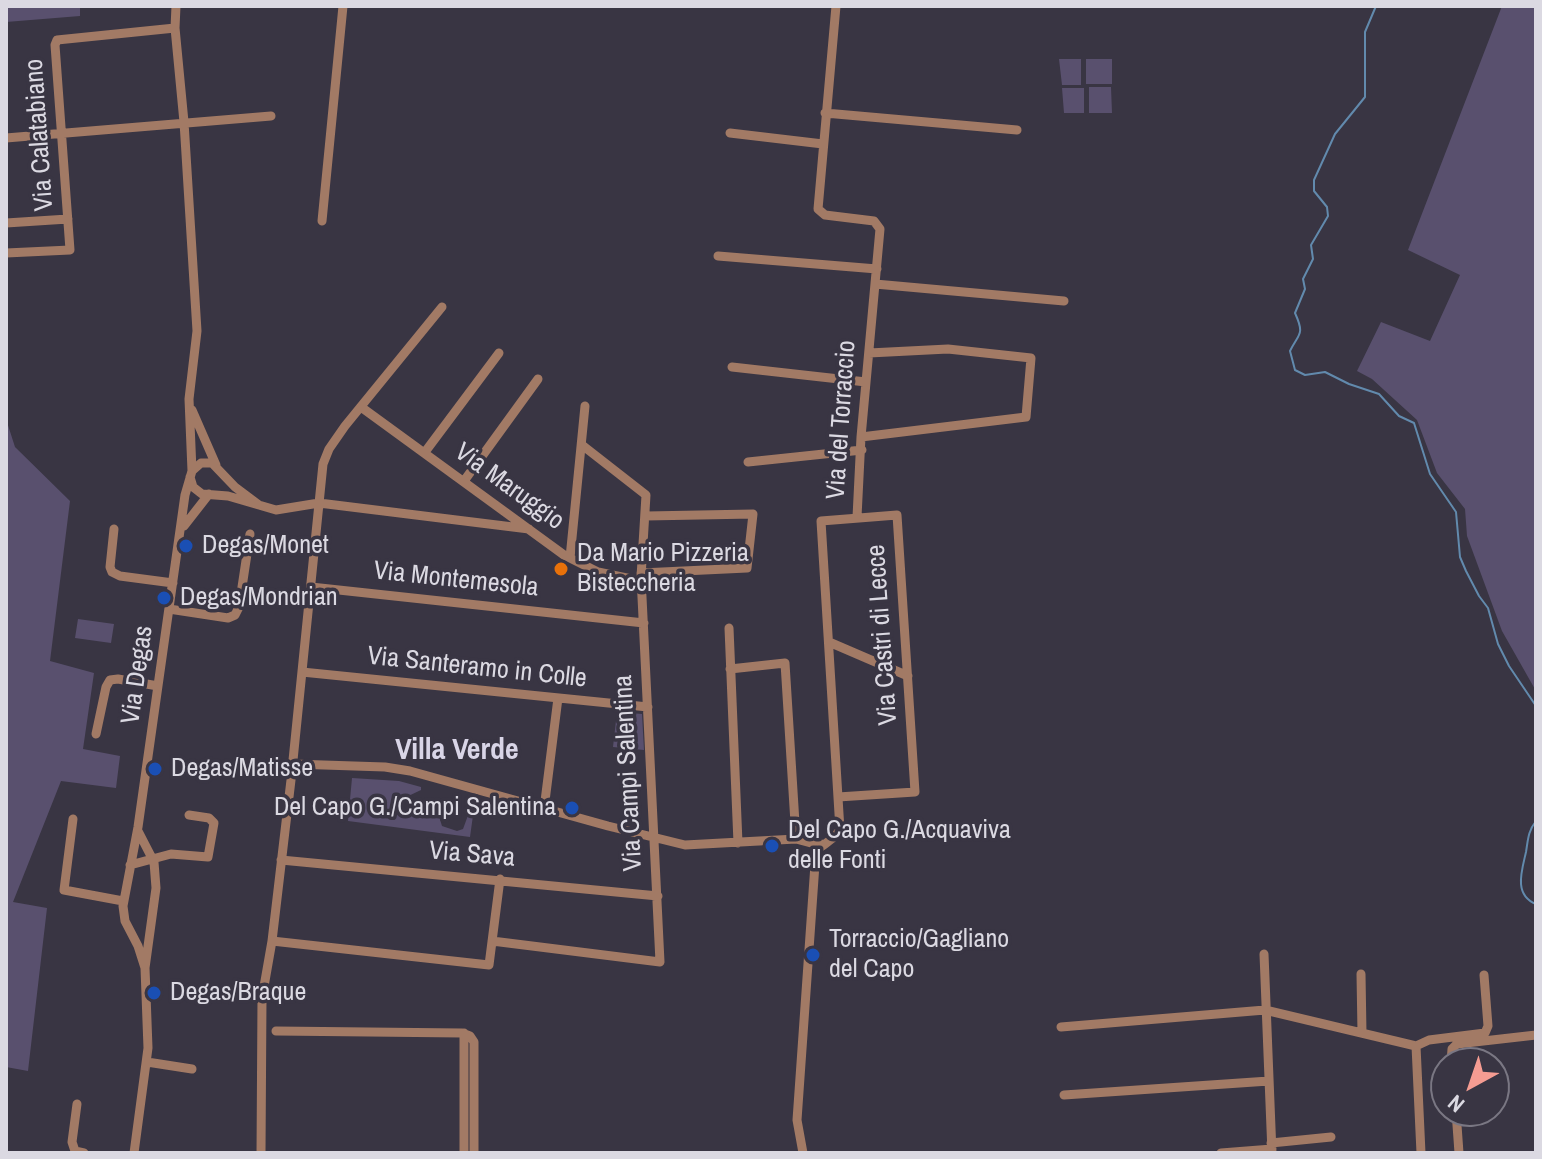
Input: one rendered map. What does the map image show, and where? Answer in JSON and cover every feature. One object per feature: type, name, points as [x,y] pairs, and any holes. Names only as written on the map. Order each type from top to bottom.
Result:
[{"type":"street","name":"Via Degas","points":[[145,968],[124,918],[123,901],[138,827],[191,474],[189,399],[197,331],[175,28],[176,6]]},
{"type":"street","points":[[322,221],[343,6]]},
{"type":"street","name":"Via del Torraccio","points":[[803,1153],[797,1120],[816,846],[830,841],[840,830],[821,521],[857,517],[880,229],[874,221],[825,215],[819,211],[836,6]]},
{"type":"street","name":"Via Calatabiano","points":[[6,253],[70,250],[57,40],[175,28]]},
{"type":"street","points":[[825,113],[1017,130]]},
{"type":"street","points":[[6,138],[271,116]]},
{"type":"street","points":[[730,133],[823,144]]},
{"type":"street","points":[[6,223],[68,219]]},
{"type":"street","points":[[718,256],[877,269]]},
{"type":"street","points":[[875,284],[1064,301]]},
{"type":"street","points":[[261,1153],[262,998],[272,941],[293,764],[326,454],[442,307]]},
{"type":"street","points":[[861,437],[1026,417],[1031,358],[948,349],[869,353]]},
{"type":"street","points":[[425,452],[499,353]]},
{"type":"street","points":[[732,367],[866,382]]},
{"type":"street","points":[[464,481],[538,379]]},
{"type":"street","points":[[189,399],[200,432],[218,468],[221,483],[211,494]]},
{"type":"street","points":[[570,558],[585,406]]},
{"type":"street","name":"Via Maruggio","points":[[361,407],[570,558],[603,574],[641,577],[747,568],[753,514],[646,516]]},
{"type":"street","name":"Via Campi Salentina","points":[[492,941],[660,962],[641,577],[646,495],[582,445]]},
{"type":"street","points":[[748,462],[862,450]]},
{"type":"street","points":[[259,505],[235,487],[218,468],[201,463],[191,474],[193,487],[198,492],[281,510],[319,503],[529,529]]},
{"type":"street","name":"Via Degas","points":[[182,528],[211,494]]},
{"type":"street","name":"Via Castri di Lecce","points":[[838,797],[915,792],[897,515],[857,517]]},
{"type":"street","points":[[114,529],[112,572],[120,576],[173,583]]},
{"type":"street","points":[[169,609],[230,618],[235,615],[239,607],[250,534]]},
{"type":"street","name":"Via Montemesola","points":[[311,587],[644,623]]},
{"type":"street","points":[[729,628],[738,843]]},
{"type":"street","points":[[829,642],[908,676]]},
{"type":"street","points":[[730,669],[785,663],[796,839]]},
{"type":"street","name":"Via Santeramo in Colle","points":[[302,672],[648,707]]},
{"type":"street","points":[[96,734],[110,680],[158,686]]},
{"type":"street","points":[[544,809],[558,698]]},
{"type":"street","points":[[293,764],[385,767],[410,771],[685,845],[796,839],[816,846]]},
{"type":"street","points":[[130,865],[174,854],[202,859],[210,856],[214,823],[208,818],[189,815]]},
{"type":"street","points":[[73,819],[64,890],[123,901]]},
{"type":"street","name":"Via Degas","points":[[134,1153],[147,1062],[149,1034],[145,968],[156,888],[153,859],[142,842],[138,827]]},
{"type":"street","name":"Via Sava","points":[[281,860],[658,896]]},
{"type":"street","points":[[272,941],[489,965],[500,879]]},
{"type":"street","points":[[131,932],[151,926]]},
{"type":"street","points":[[1264,954],[1271,1148]]},
{"type":"street","points":[[1361,974],[1362,1033]]},
{"type":"street","points":[[1061,1027],[1265,1010],[1416,1046],[1429,1040],[1486,1032],[1484,975]]},
{"type":"street","points":[[276,1031],[464,1033],[472,1037],[474,1153]]},
{"type":"street","points":[[464,1033],[464,1153]]},
{"type":"street","points":[[1455,1047],[1457,1044],[1536,1035]]},
{"type":"street","points":[[1416,1046],[1421,1153]]},
{"type":"street","points":[[147,1062],[192,1069]]},
{"type":"street","points":[[1064,1095],[1269,1081]]},
{"type":"street","points":[[77,1104],[72,1144],[75,1151],[84,1153]]},
{"type":"street","points":[[1457,1127],[1459,1153]]},
{"type":"street","points":[[1221,1153],[1331,1137]]},
{"type":"shaded area","points":[[6,6],[80,6],[80,16],[6,22]]},
{"type":"shaded area","points":[[1502,6],[1536,6],[1536,691],[1502,631],[1467,536],[1465,509],[1437,473],[1417,420],[1372,379],[1357,371],[1381,322],[1430,341],[1460,275],[1408,250]]},
{"type":"shaded area","points":[[1059,59],[1081,59],[1081,85],[1062,85]]},
{"type":"shaded area","points":[[1086,59],[1112,59],[1112,84],[1086,84]]},
{"type":"shaded area","points":[[1089,87],[1111,87],[1112,113],[1089,113]]},
{"type":"shaded area","points":[[1062,88],[1084,88],[1084,113],[1064,113]]},
{"type":"shaded area","points":[[6,419],[15,447],[70,501],[50,661],[94,673],[83,749],[120,756],[116,788],[61,781],[13,902],[47,908],[28,1071],[6,1067]]},
{"type":"shaded area","points":[[78,619],[114,624],[111,643],[75,638]]},
{"type":"shaded area","points":[[617,712],[642,714],[644,750],[613,747]]},
{"type":"shaded area","points":[[352,778],[399,781],[421,787],[421,790],[402,799],[400,809],[409,817],[413,813],[437,810],[442,826],[457,831],[463,829],[470,810],[468,799],[475,801],[470,837],[348,821]]},
{"type":"waterway","points":[[1376,6],[1365,32],[1365,97],[1335,134],[1314,180],[1314,191],[1327,207],[1328,216],[1311,245],[1313,259],[1303,279],[1305,289],[1295,313],[1300,334],[1290,351],[1295,370],[1305,375],[1325,372],[1379,394],[1399,416],[1414,423],[1430,474],[1456,512],[1460,557],[1466,571],[1488,608],[1498,644],[1509,666],[1536,706]]},
{"type":"waterway","points":[[1536,821],[1531,828],[1521,881],[1524,895],[1536,904]]},
{"type":"place","name":"Degas/Monet","points":[[186,546]]},
{"type":"place","name":"Da Mario Pizzeria Bisteccheria","points":[[561,569]]},
{"type":"place","name":"Degas/Mondrian","points":[[164,598]]},
{"type":"place","name":"Degas/Matisse","points":[[155,769]]},
{"type":"place","name":"Del Capo G./Campi Salentina","points":[[572,808]]},
{"type":"place","name":"Del Capo G./Acquaviva delle Fonti","points":[[772,846]]},
{"type":"place","name":"Torraccio/Gagliano del Capo","points":[[813,955]]},
{"type":"place","name":"Degas/Braque","points":[[154,993]]},
{"type":"district","name":"Villa Verde","points":[[457,751]]}]
